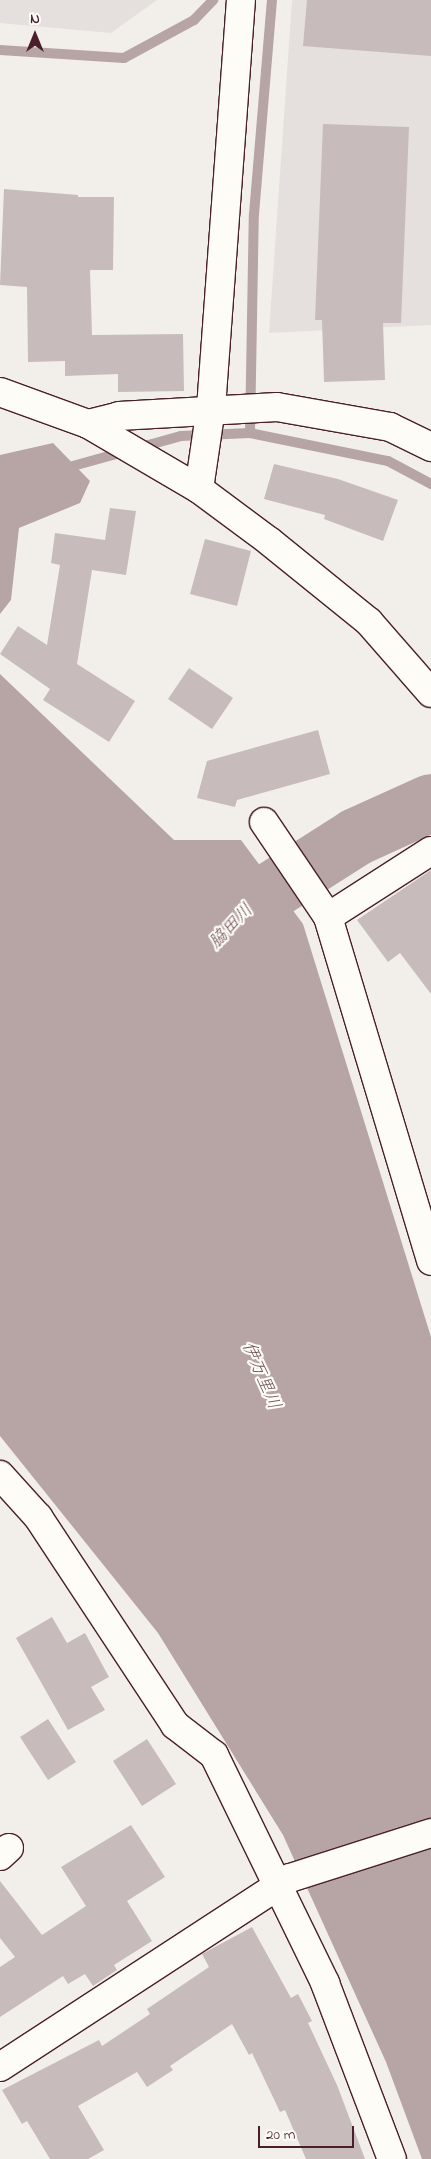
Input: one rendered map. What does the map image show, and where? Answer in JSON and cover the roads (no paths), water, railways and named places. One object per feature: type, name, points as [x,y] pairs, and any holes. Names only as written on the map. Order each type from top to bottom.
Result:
[{"type":"street","points":[[199,489],[211,408],[241,0]]},
{"type":"street","points":[[0,392],[88,424],[199,489],[269,541],[369,622],[431,693]]},
{"type":"street","points":[[88,424],[119,416],[211,408],[277,407],[390,428],[431,447]]},
{"type":"street","points":[[264,822],[328,917],[430,1257]]},
{"type":"street","points":[[328,917],[431,851]]},
{"type":"street","points":[[0,1475],[38,1517],[175,1725],[214,1755],[283,1883],[325,1983],[392,2159]]},
{"type":"street","points":[[0,2067],[283,1883],[431,1833]]},
{"type":"water","points":[[53,443],[90,481],[80,503],[19,528],[11,600],[0,614],[0,455]]},
{"type":"water","name":"伊万里川","points":[[0,674],[174,840],[241,840],[303,924],[431,1337],[431,2159],[422,2159],[386,2062],[283,1835],[158,1633],[0,1436]]},
{"type":"waterway","points":[[0,50],[124,58],[194,20],[213,0]]},
{"type":"waterway","points":[[250,433],[254,214],[272,0]]},
{"type":"waterway","points":[[62,469],[181,436],[250,433],[388,461],[431,484]]},
{"type":"waterway","name":"脇田川","points":[[218,939],[243,909],[356,837],[431,803]]}]
